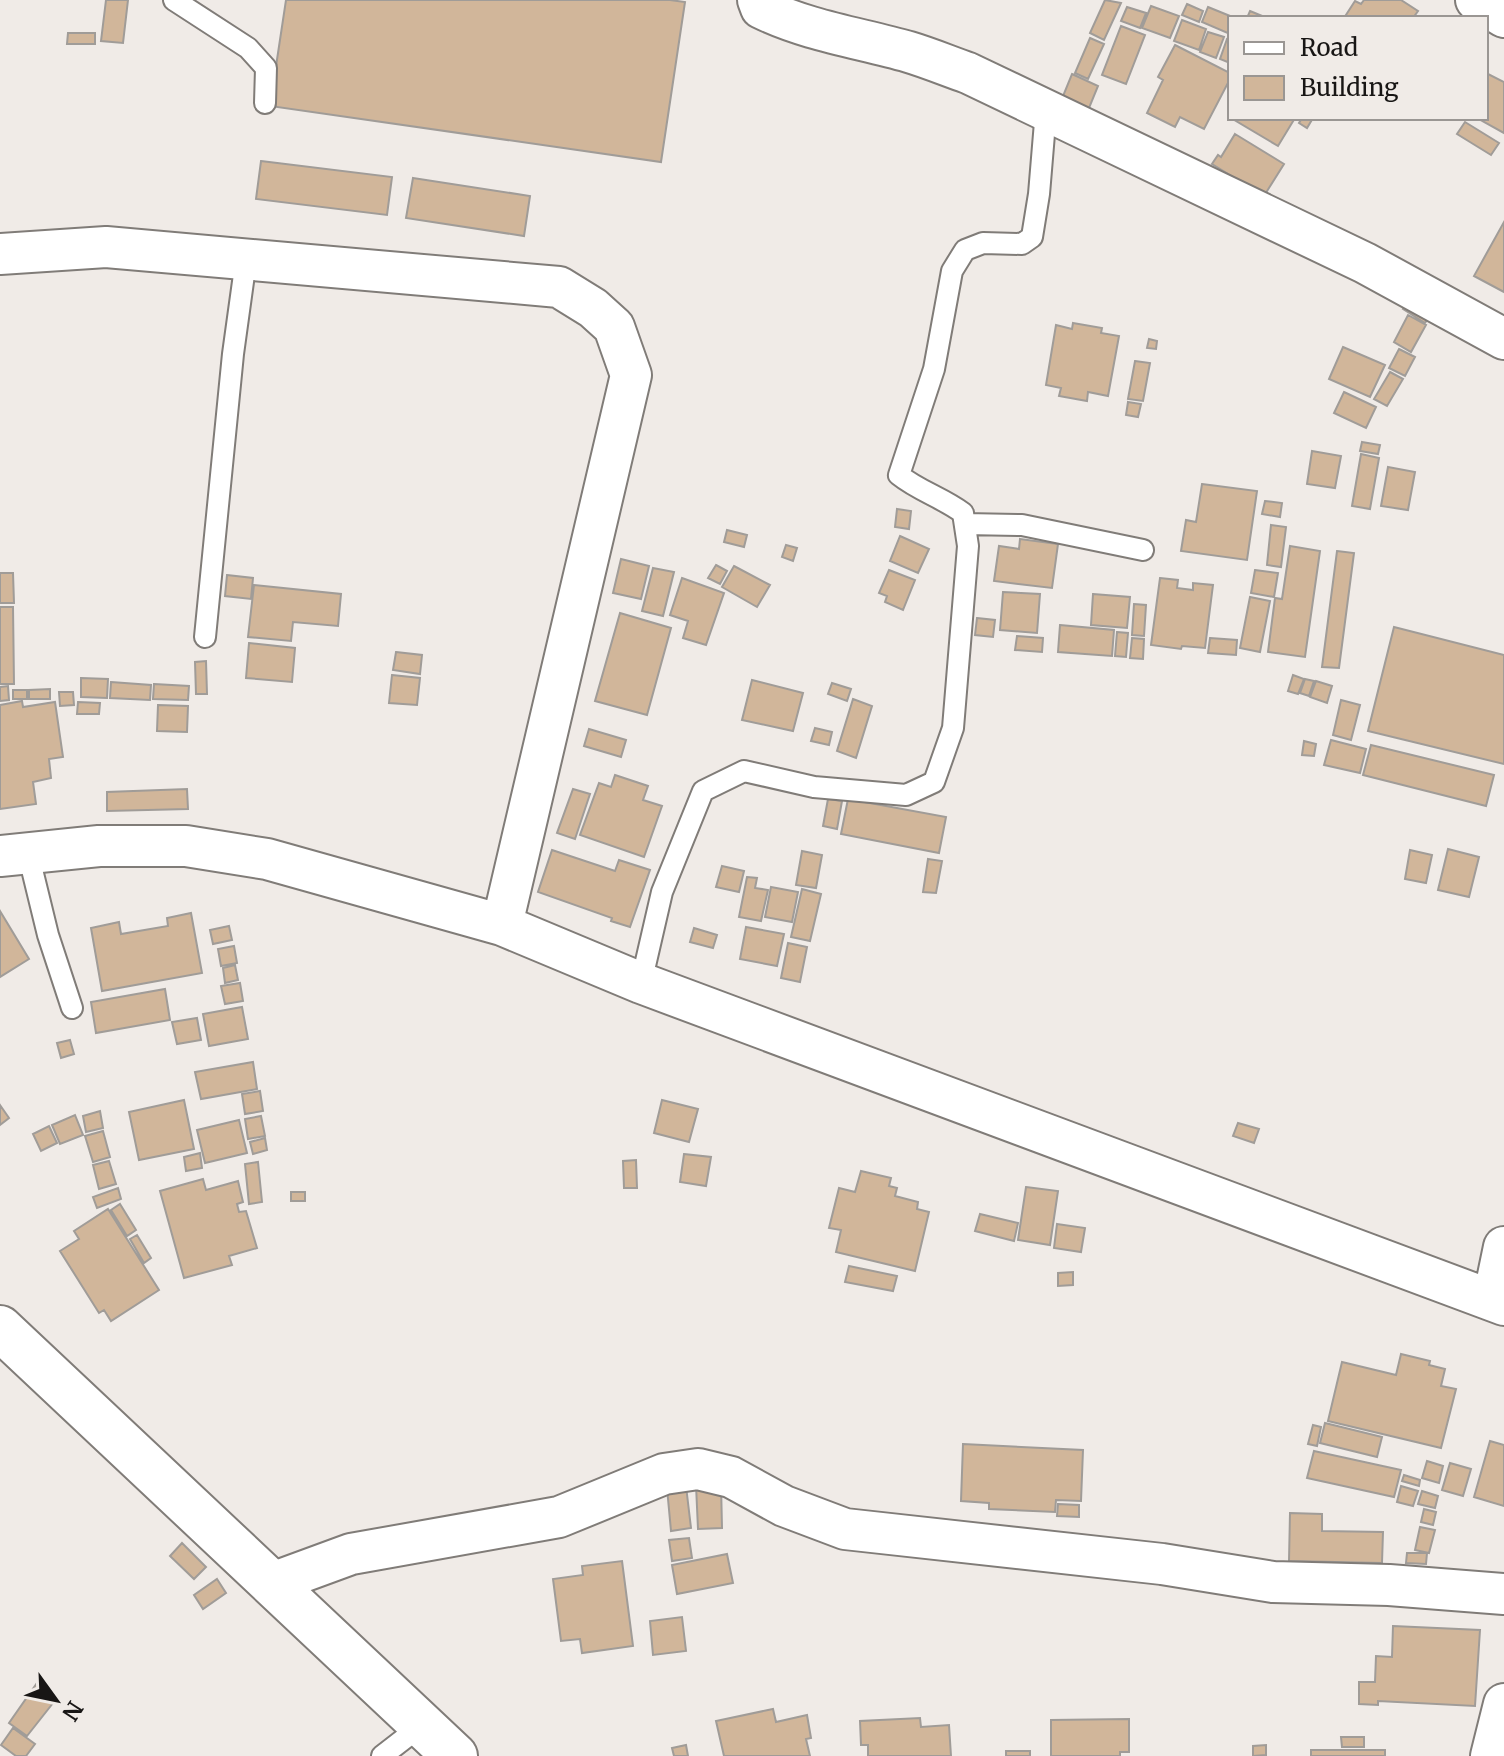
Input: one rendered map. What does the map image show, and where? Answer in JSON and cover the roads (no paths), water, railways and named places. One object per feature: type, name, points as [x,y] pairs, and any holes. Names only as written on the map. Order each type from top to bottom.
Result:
[{"type":"street","points":[[758,0],[761,8],[779,17],[910,52],[968,73],[1365,263],[1504,339]]},
{"type":"street","points":[[1476,0],[1504,17]]},
{"type":"street","points":[[0,254],[106,247],[559,287],[593,308],[614,327],[631,375],[502,925]]},
{"type":"street","points":[[14,854],[99,846],[186,846],[267,859],[502,925],[641,983],[1498,1302],[1504,1247]]},
{"type":"street","points":[[0,1328],[455,1756]]},
{"type":"street","points":[[272,1583],[351,1554],[559,1517],[664,1474],[698,1469],[731,1477],[784,1506],[845,1529],[1162,1564],[1273,1582],[1389,1585],[1504,1594]]},
{"type":"street","points":[[1491,1756],[1504,1704]]},
{"type":"lane","points":[[174,0],[248,48],[266,68],[265,103]]},
{"type":"lane","points":[[641,983],[662,892],[703,791],[744,771],[814,787],[906,795],[934,782],[953,728],[968,546],[963,513],[911,485],[899,475],[934,369],[952,271],[965,250],[983,243],[1022,244],[1032,237],[1046,110]]},
{"type":"lane","points":[[205,637],[233,354],[246,260]]},
{"type":"lane","points":[[965,524],[1022,525],[1143,550]]},
{"type":"lane","points":[[14,854],[48,935],[72,1008]]},
{"type":"lane","points":[[382,1756],[422,1725]]}]
